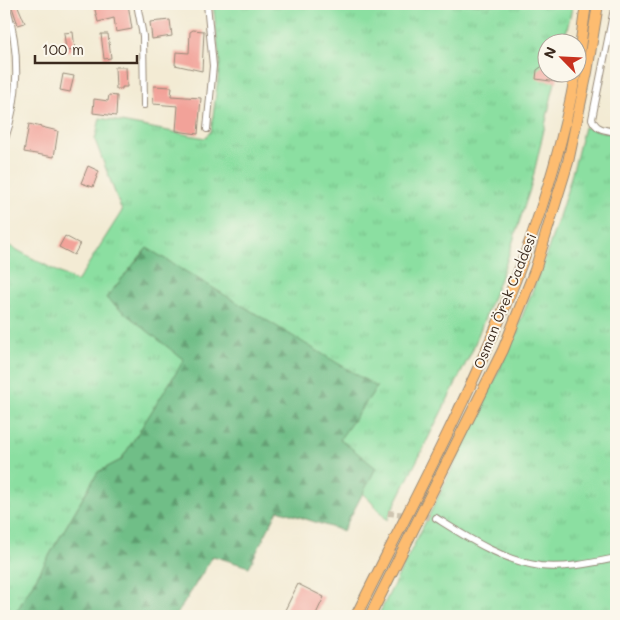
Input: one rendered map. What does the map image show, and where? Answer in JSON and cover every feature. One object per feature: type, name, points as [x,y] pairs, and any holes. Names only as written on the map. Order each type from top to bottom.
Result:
[{"type":"main road","points":[[582,32],[586,4]]},
{"type":"main road","name":"Osman Örek Caddesi","points":[[370,616],[503,350],[535,270],[568,162],[588,72],[598,4]]},
{"type":"main road","name":"Osman Örek Caddesi","points":[[356,616],[491,343],[502,317],[545,202],[574,82]]},
{"type":"street","points":[[4,142],[14,107],[17,73],[14,35],[6,4]]},
{"type":"street","points":[[137,4],[143,36],[144,105]]},
{"type":"street","points":[[207,4],[213,66],[208,129]]},
{"type":"street","points":[[615,4],[592,119],[599,128],[616,132]]},
{"type":"street","points":[[436,518],[498,555],[540,566],[583,565],[616,558]]},
{"type":"green space","points":[[213,4],[573,4],[566,32],[538,32],[538,82],[555,82],[531,186],[506,263],[472,351],[387,520],[147,248],[106,298],[185,360],[121,460],[98,472],[14,616],[4,616],[4,243],[77,282],[122,211],[95,140],[100,118],[205,138],[211,131],[220,63]]},
{"type":"green space","points":[[584,127],[616,135],[616,616],[378,616],[467,438],[522,317],[546,255],[567,191]]},
{"type":"green space","points":[[147,248],[377,387],[340,439],[376,468],[343,531],[278,510],[249,567],[213,556],[176,616],[14,616],[98,472],[121,460],[184,360],[106,298]]},
{"type":"building","points":[[11,4],[17,4],[25,23],[18,25]]},
{"type":"building","points":[[101,4],[128,4],[132,29],[116,32],[114,18],[98,22],[94,6]]},
{"type":"building","points":[[170,20],[172,36],[152,39],[150,22]]},
{"type":"building","points":[[193,30],[204,31],[202,71],[175,65],[176,52],[189,53],[190,32]]},
{"type":"building","points":[[73,32],[75,50],[66,51],[64,33]]},
{"type":"building","points":[[101,34],[108,34],[111,58],[104,59]]},
{"type":"building","points":[[115,67],[126,67],[127,87],[116,89]]},
{"type":"building","points":[[63,74],[74,76],[70,92],[60,90]]},
{"type":"building","points":[[154,86],[172,87],[171,96],[201,98],[198,134],[176,131],[178,106],[153,104]]},
{"type":"building","points":[[109,95],[117,96],[116,116],[93,113],[94,99],[108,101]]},
{"type":"building","points":[[29,124],[58,131],[54,157],[24,152]]},
{"type":"building","points":[[88,166],[99,171],[93,187],[81,183]]},
{"type":"building","points":[[65,236],[80,244],[74,255],[59,247]]},
{"type":"building","points":[[298,584],[324,597],[315,616],[282,616]]},
{"type":"tunnel","points":[[388,513],[436,518]]}]
